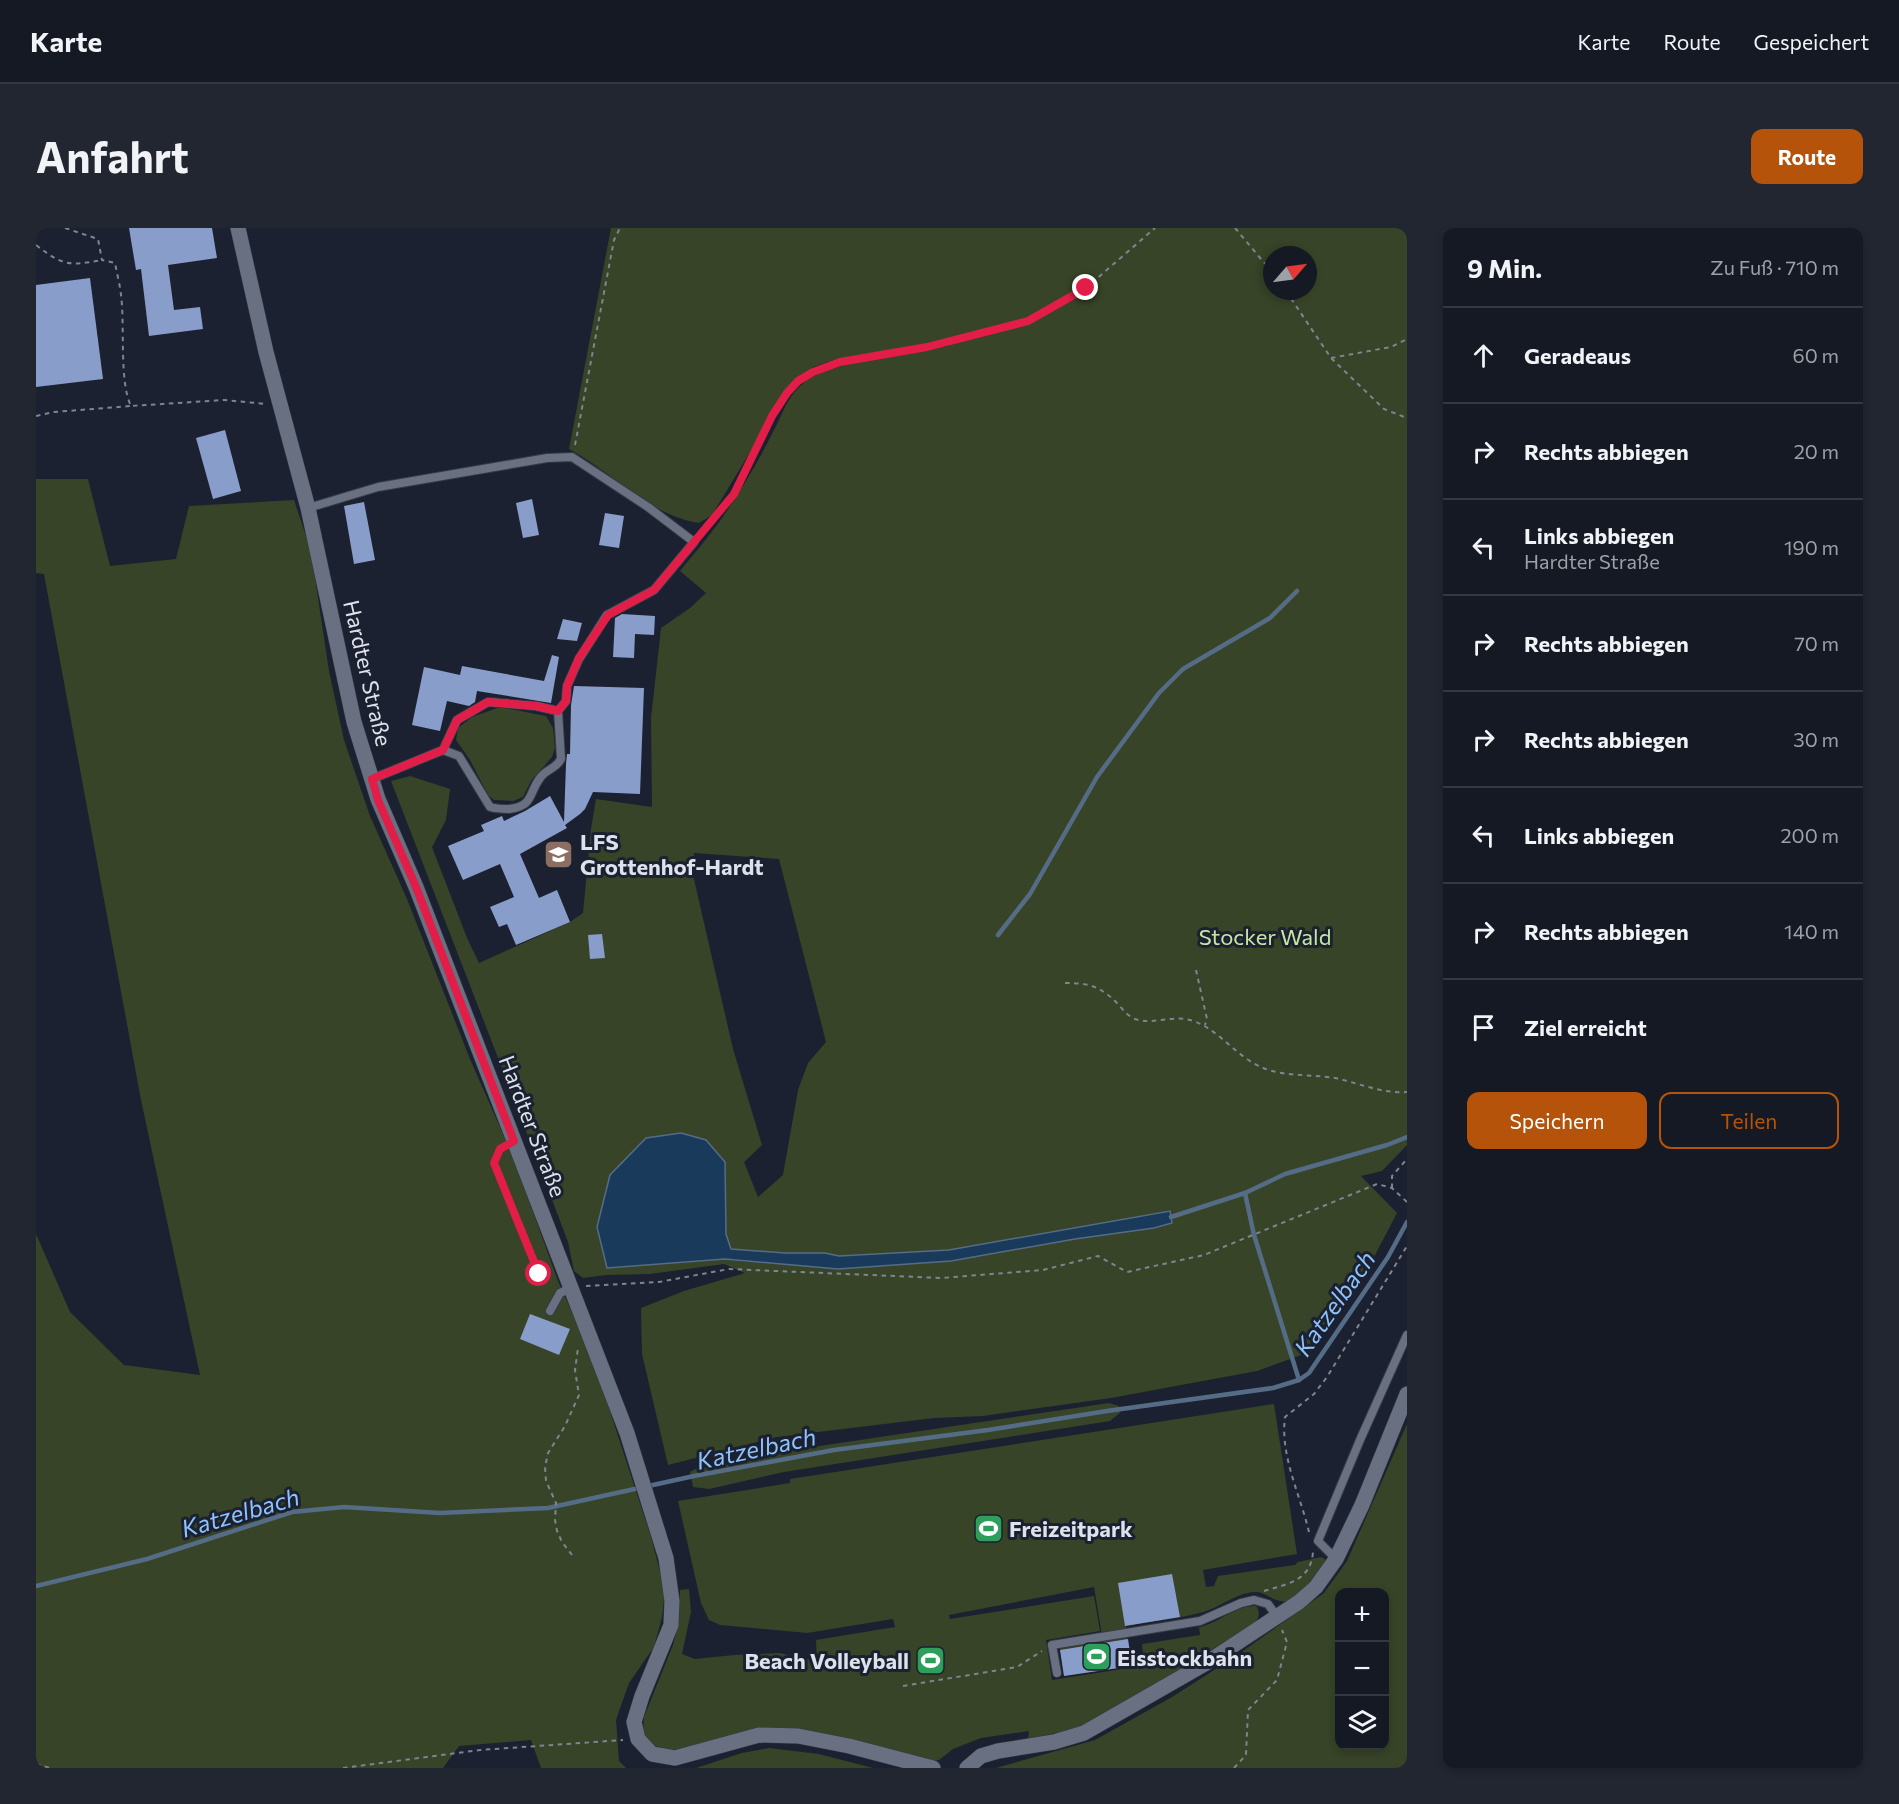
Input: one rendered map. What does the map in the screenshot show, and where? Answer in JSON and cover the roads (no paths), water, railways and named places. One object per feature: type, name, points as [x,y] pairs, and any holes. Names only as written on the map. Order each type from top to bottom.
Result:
[{"type":"street","name":"Hardter Straße","points":[[238,228],[254,302],[308,508],[354,722],[378,800],[416,887],[627,1432],[666,1558],[672,1601],[671,1625],[634,1722],[638,1739],[652,1754],[675,1758],[759,1735],[798,1736],[849,1746],[933,1768]]},
{"type":"street","points":[[967,1768],[981,1756],[1054,1742],[1084,1733],[1208,1662],[1278,1618],[1316,1587],[1336,1559],[1362,1505],[1407,1394]]},
{"type":"lane","points":[[308,508],[378,487],[547,458],[572,457],[648,507],[694,542],[654,590],[608,615],[579,658],[567,686],[566,701],[558,711],[561,759],[557,766],[546,771],[540,778],[528,801],[520,808],[497,810],[490,807],[459,756],[443,750]]},
{"type":"lane","points":[[372,779],[443,750],[457,720],[488,702],[536,706],[558,711]]},
{"type":"lane","points":[[550,1311],[560,1293],[571,1288]]},
{"type":"lane","points":[[1336,1559],[1318,1541],[1407,1335]]},
{"type":"lane","points":[[1057,1673],[1052,1645],[1200,1622],[1241,1603],[1254,1600],[1268,1604],[1278,1618]]},
{"type":"water","points":[[681,1133],[706,1140],[725,1162],[726,1234],[731,1249],[825,1253],[839,1256],[949,1250],[1170,1211],[1172,1223],[1154,1228],[1075,1239],[951,1261],[838,1269],[725,1259],[607,1268],[597,1227],[610,1175],[646,1138]]},
{"type":"waterway","points":[[998,935],[1030,894],[1097,777],[1159,693],[1183,669],[1270,618],[1297,591]]},
{"type":"waterway","points":[[1171,1217],[1245,1193],[1285,1174],[1387,1145],[1407,1137]]},
{"type":"waterway","points":[[1245,1193],[1254,1235],[1299,1380]]},
{"type":"waterway","name":"Katzelbach","points":[[36,1586],[147,1559],[292,1512],[344,1507],[440,1513],[548,1508],[694,1476],[834,1450],[1273,1388],[1299,1380],[1309,1373],[1388,1257],[1407,1222]]},
{"type":"place","name":"LFS Grottenhof-Hardt","points":[[559,854]]},
{"type":"place","name":"Freizeitpark","points":[[988,1528]]},
{"type":"place","name":"Eisstockbahn","points":[[1096,1657]]},
{"type":"place","name":"Beach Volleyball","points":[[930,1660]]},
{"type":"park label","name":"Stocker Wald","points":[[1265,936]]}]
